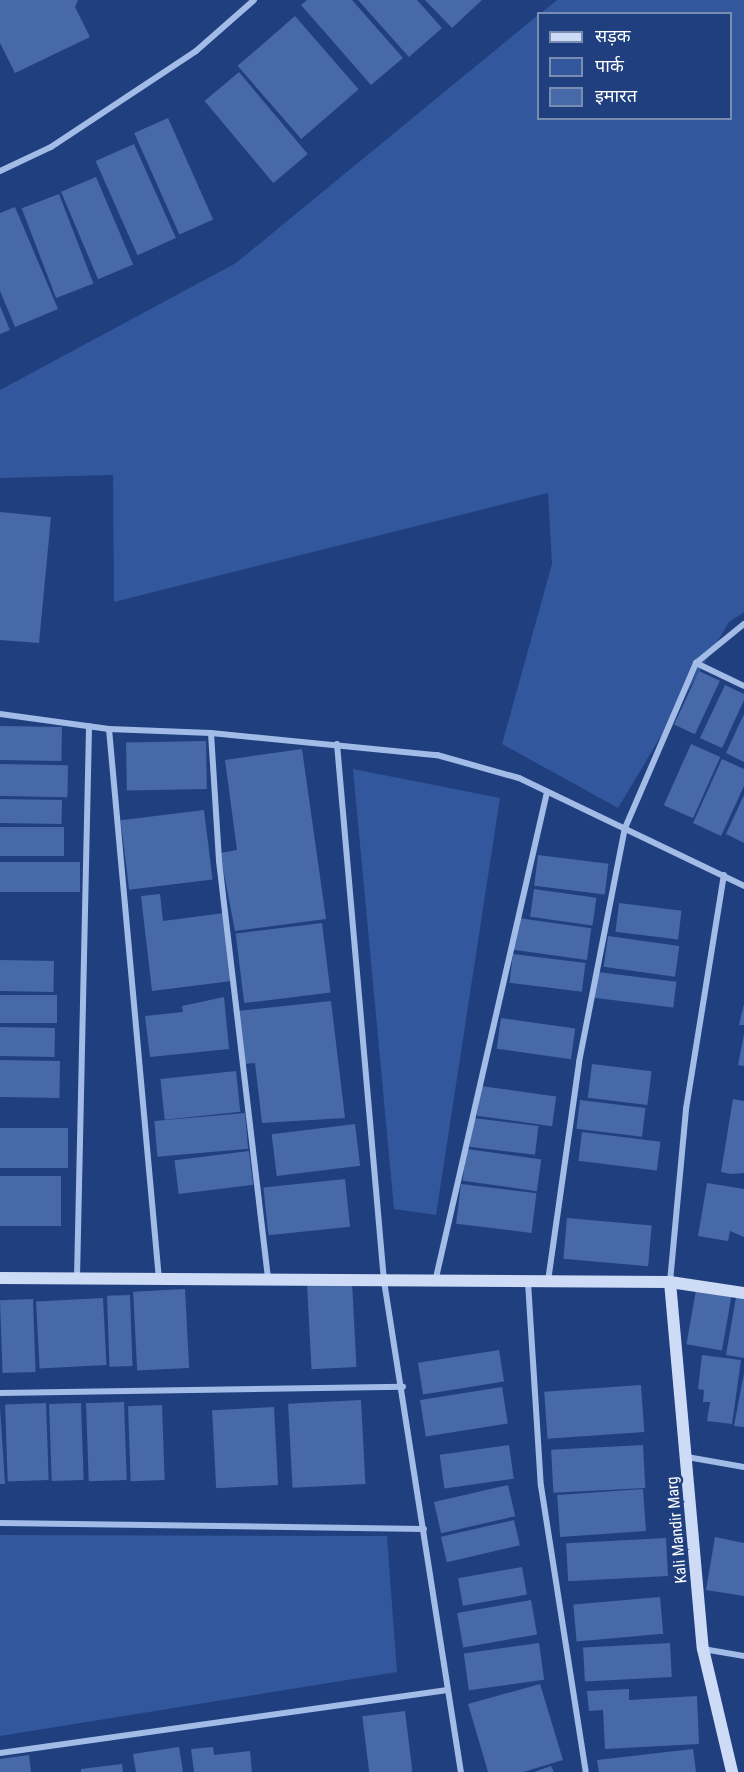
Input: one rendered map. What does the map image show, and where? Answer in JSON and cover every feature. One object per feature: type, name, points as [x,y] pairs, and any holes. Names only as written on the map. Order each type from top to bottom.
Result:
[{"type":"street","points":[[0,171],[51,147],[196,51],[254,0]]},
{"type":"street","points":[[548,1281],[579,1062],[625,828],[696,663],[744,624]]},
{"type":"street","points":[[696,663],[744,686]]},
{"type":"street","points":[[0,714],[110,729],[211,733],[437,755],[547,792],[744,886]]},
{"type":"street","points":[[77,1278],[89,726]]},
{"type":"street","points":[[110,729],[159,1280]]},
{"type":"street","points":[[211,733],[219,861],[268,1283]]},
{"type":"street","points":[[337,744],[384,1281],[403,1387],[461,1772]]},
{"type":"street","points":[[435,1282],[547,792]]},
{"type":"street","points":[[670,1282],[685,1120],[724,875]]},
{"type":"street","points":[[0,1278],[268,1283],[670,1282],[744,1293]]},
{"type":"street","points":[[528,1281],[541,1486],[586,1772]]},
{"type":"street","name":"Kali Mandir Marg","points":[[670,1282],[703,1649],[732,1772]]},
{"type":"street","points":[[0,1393],[403,1387]]},
{"type":"street","points":[[687,1457],[744,1467]]},
{"type":"street","points":[[0,1524],[424,1529]]},
{"type":"street","points":[[703,1649],[744,1656]]},
{"type":"street","points":[[0,1753],[448,1690]]},
{"type":"green space","points":[[557,0],[744,0],[744,612],[729,622],[618,808],[502,744],[552,564],[548,493],[114,602],[113,475],[0,478],[0,390],[236,263],[537,16],[537,120],[732,120],[732,12],[542,12]]},
{"type":"green space","points":[[353,769],[500,798],[436,1215],[394,1209]]},
{"type":"green space","points":[[0,1535],[387,1536],[397,1672],[0,1736]]},
{"type":"building","points":[[0,0],[78,0],[75,7],[90,37],[15,73],[0,43]]},
{"type":"building","points":[[307,0],[352,0],[403,58],[371,85],[301,5]]},
{"type":"building","points":[[358,0],[417,0],[442,28],[409,57]]},
{"type":"building","points":[[425,0],[482,0],[452,28]]},
{"type":"building","points":[[295,16],[359,89],[301,139],[238,66]]},
{"type":"building","points":[[239,72],[308,154],[273,183],[205,101]]},
{"type":"building","points":[[168,118],[213,219],[179,234],[134,133]]},
{"type":"building","points":[[134,144],[176,238],[138,255],[96,161]]},
{"type":"building","points":[[96,177],[133,264],[98,279],[61,192]]},
{"type":"building","points":[[59,194],[93,284],[56,298],[22,208]]},
{"type":"building","points":[[15,207],[58,309],[15,327],[0,291],[0,213]]},
{"type":"building","points":[[0,306],[10,330],[0,334]]},
{"type":"building","points":[[0,512],[51,517],[39,643],[0,640]]},
{"type":"building","points":[[699,671],[720,681],[695,734],[674,724]]},
{"type":"building","points":[[725,685],[744,694],[744,700],[722,748],[700,738]]},
{"type":"building","points":[[744,714],[744,762],[726,753]]},
{"type":"building","points":[[0,726],[62,727],[61,761],[0,760]]},
{"type":"building","points":[[206,741],[207,789],[127,790],[126,742]]},
{"type":"building","points":[[691,744],[720,757],[693,818],[664,805]]},
{"type":"building","points":[[302,749],[326,919],[235,931],[220,853],[237,850],[225,760]]},
{"type":"building","points":[[722,759],[744,769],[744,786],[721,836],[693,823]]},
{"type":"building","points":[[0,764],[68,765],[67,797],[0,796]]},
{"type":"building","points":[[744,795],[744,843],[726,834]]},
{"type":"building","points":[[0,799],[62,800],[62,824],[0,823]]},
{"type":"building","points":[[204,810],[213,879],[129,890],[121,820]]},
{"type":"building","points":[[0,827],[64,827],[64,856],[0,856]]},
{"type":"building","points":[[538,855],[608,864],[605,894],[534,886]]},
{"type":"building","points":[[0,862],[80,862],[80,892],[0,892]]},
{"type":"building","points":[[534,889],[596,898],[592,925],[530,917]]},
{"type":"building","points":[[160,894],[163,921],[224,913],[232,981],[152,991],[141,896]]},
{"type":"building","points":[[619,903],[682,911],[678,939],[615,932]]},
{"type":"building","points":[[518,918],[591,928],[587,960],[514,950]]},
{"type":"building","points":[[322,923],[331,992],[244,1003],[236,934]]},
{"type":"building","points":[[608,936],[679,946],[675,977],[604,967]]},
{"type":"building","points":[[513,954],[585,963],[582,992],[509,983]]},
{"type":"building","points":[[0,960],[54,961],[53,992],[0,991]]},
{"type":"building","points":[[597,972],[676,982],[673,1008],[594,998]]},
{"type":"building","points":[[0,995],[57,995],[57,1023],[0,1023]]},
{"type":"building","points":[[224,997],[229,1049],[150,1057],[145,1016],[183,1012],[182,1006]]},
{"type":"building","points":[[331,1001],[345,1118],[262,1123],[255,1063],[243,1064],[237,1011]]},
{"type":"building","points":[[744,1004],[744,1025],[739,1025]]},
{"type":"building","points":[[501,1018],[575,1028],[571,1059],[497,1049]]},
{"type":"building","points":[[0,1027],[55,1028],[54,1057],[0,1056]]},
{"type":"building","points":[[744,1034],[744,1066],[738,1065]]},
{"type":"building","points":[[0,1060],[60,1061],[59,1098],[0,1097]]},
{"type":"building","points":[[592,1064],[652,1071],[647,1105],[588,1098]]},
{"type":"building","points":[[236,1071],[240,1112],[165,1120],[160,1079]]},
{"type":"building","points":[[481,1086],[556,1097],[552,1126],[477,1116]]},
{"type":"building","points":[[733,1099],[744,1101],[744,1173],[731,1174],[721,1172]]},
{"type":"building","points":[[580,1100],[646,1108],[642,1137],[576,1129]]},
{"type":"building","points":[[245,1113],[248,1149],[157,1157],[154,1121]]},
{"type":"building","points":[[473,1118],[539,1126],[535,1155],[469,1147]]},
{"type":"building","points":[[355,1124],[360,1166],[277,1176],[272,1134]]},
{"type":"building","points":[[0,1128],[68,1128],[68,1168],[0,1168]]},
{"type":"building","points":[[582,1132],[660,1142],[657,1170],[578,1161]]},
{"type":"building","points":[[467,1149],[541,1159],[537,1191],[463,1181]]},
{"type":"building","points":[[249,1151],[253,1185],[179,1194],[175,1160]]},
{"type":"building","points":[[0,1176],[61,1176],[61,1226],[0,1226]]},
{"type":"building","points":[[345,1179],[350,1227],[268,1235],[263,1188]]},
{"type":"building","points":[[707,1183],[744,1189],[744,1237],[730,1231],[728,1241],[698,1236]]},
{"type":"building","points":[[461,1184],[536,1193],[532,1233],[456,1224]]},
{"type":"building","points":[[567,1218],[652,1225],[648,1266],[563,1259]]},
{"type":"building","points":[[352,1282],[356,1367],[312,1369],[307,1284]]},
{"type":"building","points":[[185,1289],[189,1368],[137,1371],[133,1292]]},
{"type":"building","points":[[696,1290],[731,1296],[722,1350],[686,1344]]},
{"type":"building","points":[[130,1295],[132,1366],[109,1367],[107,1296]]},
{"type":"building","points":[[736,1297],[744,1298],[744,1358],[726,1355]]},
{"type":"building","points":[[103,1298],[107,1365],[40,1368],[36,1302]]},
{"type":"building","points":[[33,1299],[36,1372],[3,1373],[0,1300]]},
{"type":"building","points":[[499,1350],[504,1382],[423,1394],[418,1363]]},
{"type":"building","points":[[702,1355],[741,1360],[732,1424],[707,1421],[710,1402],[703,1402],[704,1390],[698,1389]]},
{"type":"building","points":[[744,1373],[744,1427],[734,1426]]},
{"type":"building","points":[[641,1385],[644,1432],[548,1439],[544,1392]]},
{"type":"building","points":[[502,1387],[508,1424],[426,1437],[420,1400]]},
{"type":"building","points":[[361,1400],[365,1484],[292,1488],[288,1404]]},
{"type":"building","points":[[124,1402],[127,1480],[89,1481],[86,1403]]},
{"type":"building","points":[[46,1403],[49,1480],[8,1481],[5,1404]]},
{"type":"building","points":[[81,1403],[84,1480],[52,1481],[49,1404]]},
{"type":"building","points":[[162,1405],[165,1480],[131,1481],[128,1406]]},
{"type":"building","points":[[0,1407],[5,1484],[0,1484]]},
{"type":"building","points":[[274,1407],[278,1485],[216,1488],[212,1410]]},
{"type":"building","points":[[509,1445],[514,1479],[444,1488],[440,1455]]},
{"type":"building","points":[[643,1445],[645,1488],[553,1493],[551,1450]]},
{"type":"building","points":[[508,1485],[515,1516],[441,1533],[434,1502]]},
{"type":"building","points":[[643,1489],[646,1531],[560,1537],[557,1495]]},
{"type":"building","points":[[514,1520],[520,1545],[447,1562],[441,1537]]},
{"type":"building","points":[[715,1537],[744,1543],[744,1596],[706,1590]]},
{"type":"building","points":[[666,1538],[668,1576],[568,1581],[566,1543]]},
{"type":"building","points":[[522,1567],[527,1595],[463,1606],[458,1578]]},
{"type":"building","points":[[660,1597],[663,1634],[577,1641],[573,1605]]},
{"type":"building","points":[[531,1600],[537,1634],[463,1647],[457,1613]]},
{"type":"building","points":[[539,1643],[544,1680],[469,1690],[464,1654]]},
{"type":"building","points":[[670,1643],[672,1677],[585,1682],[583,1648]]},
{"type":"building","points":[[540,1684],[563,1760],[523,1772],[488,1772],[468,1704]]},
{"type":"building","points":[[629,1689],[629,1700],[697,1696],[699,1744],[605,1749],[603,1710],[589,1711],[587,1691]]},
{"type":"building","points":[[405,1711],[412,1772],[369,1772],[362,1716]]},
{"type":"building","points":[[179,1747],[183,1772],[136,1772],[133,1754]]},
{"type":"building","points":[[213,1747],[214,1755],[250,1751],[252,1772],[194,1772],[191,1749]]},
{"type":"building","points":[[693,1749],[696,1772],[599,1772],[597,1760]]},
{"type":"building","points":[[29,1755],[31,1772],[0,1772],[0,1759]]},
{"type":"building","points":[[122,1764],[123,1772],[81,1772],[81,1769]]},
{"type":"building","points":[[551,1766],[554,1772],[534,1772]]}]
